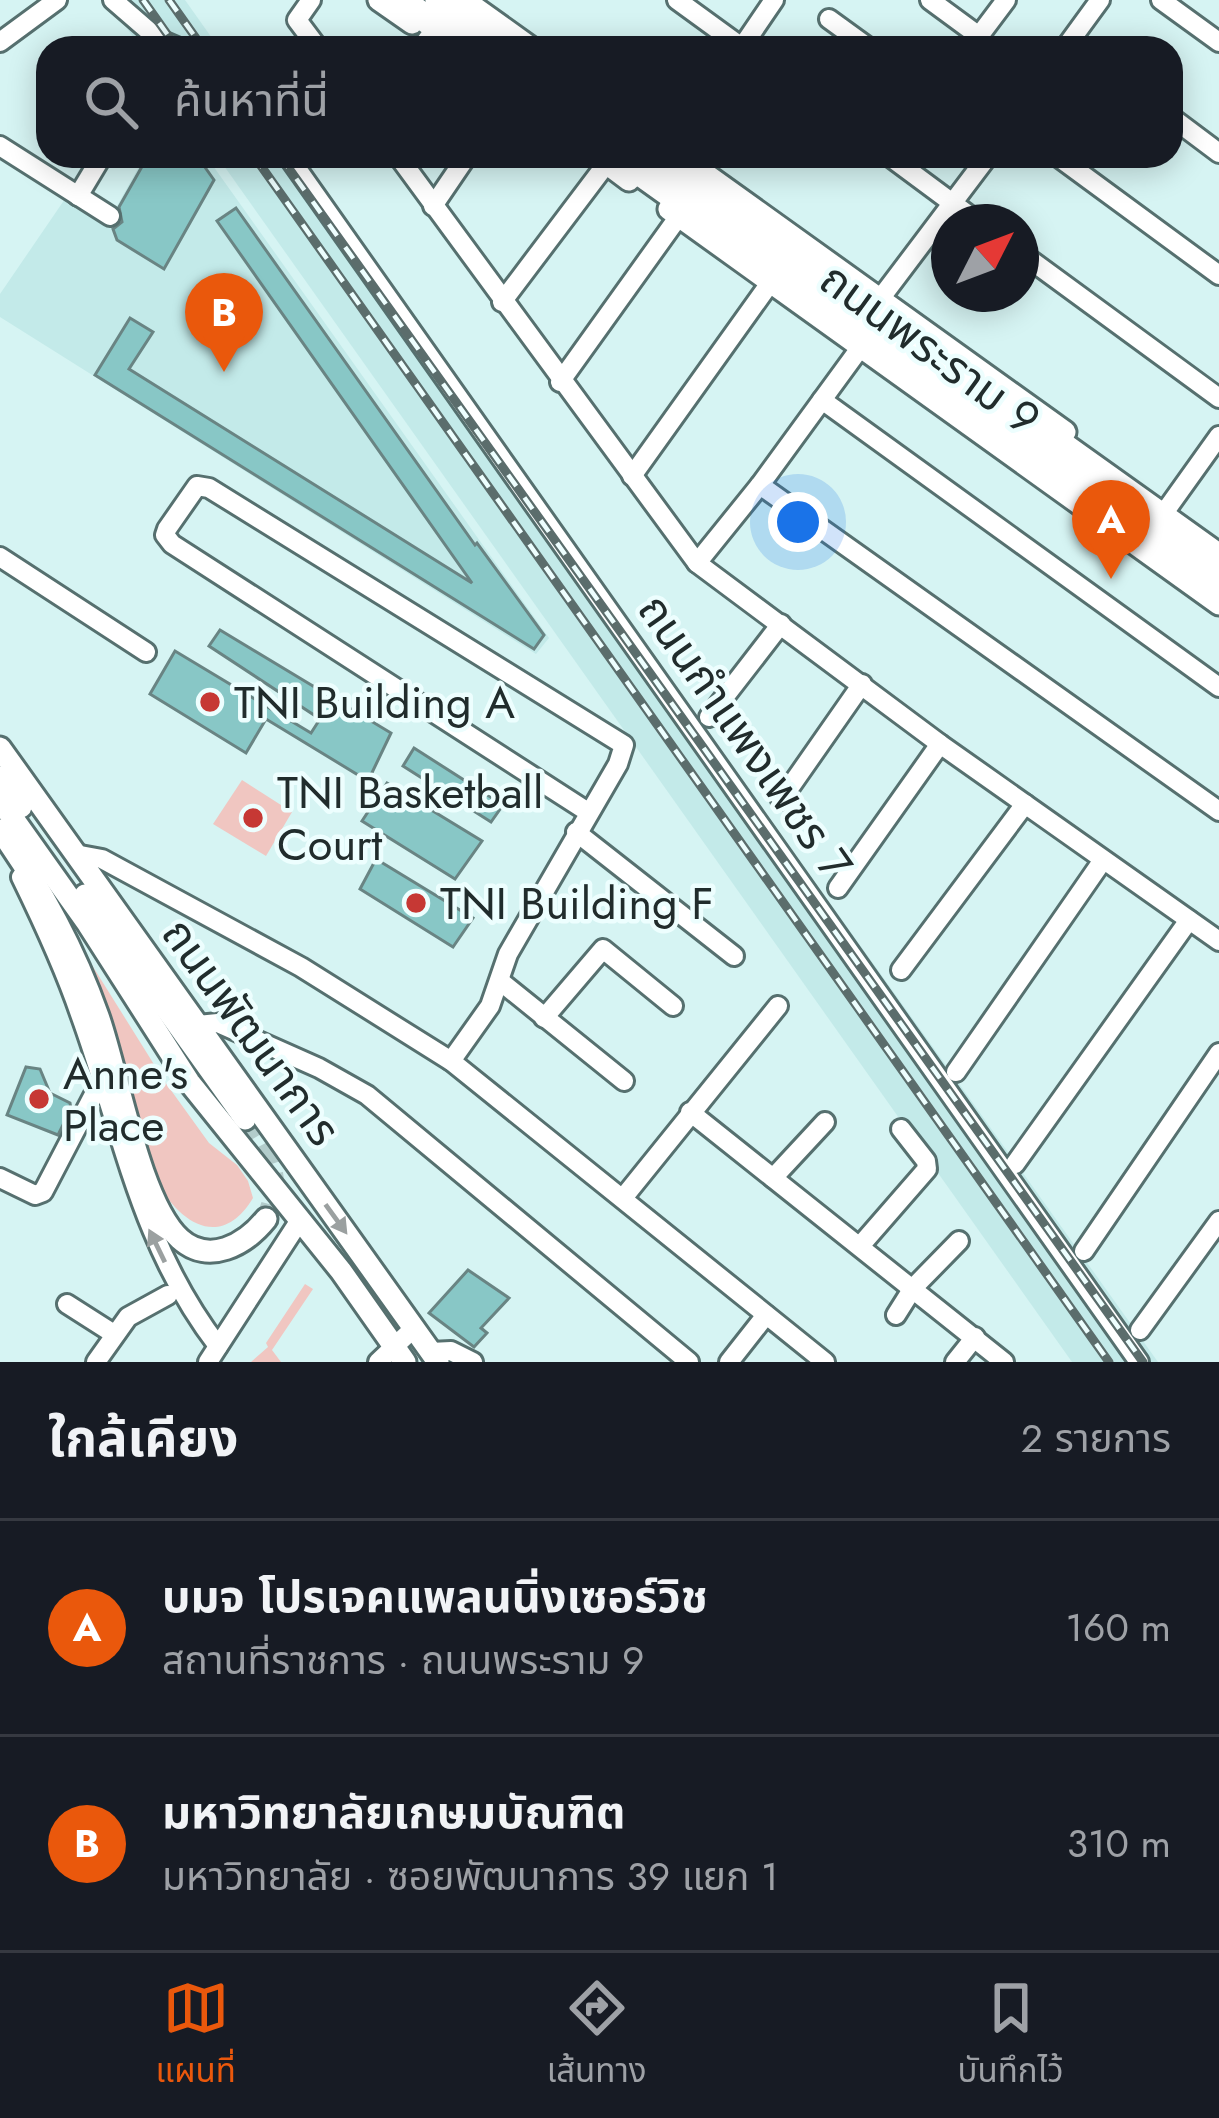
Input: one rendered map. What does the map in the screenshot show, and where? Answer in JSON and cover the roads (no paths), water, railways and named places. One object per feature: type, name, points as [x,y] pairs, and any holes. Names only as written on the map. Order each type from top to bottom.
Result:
[{"type":"highway","points":[[400,0],[450,36]]},
{"type":"highway","points":[[439,0],[489,36]]},
{"type":"highway","points":[[621,168],[1219,586]]},
{"type":"highway","points":[[673,168],[1219,558]]},
{"type":"main road","points":[[379,0],[423,36]]},
{"type":"main road","points":[[464,0],[514,36]]},
{"type":"main road","name":"ถนนพระราม 9","points":[[619,168],[770,283],[1219,604]]},
{"type":"main road","name":"ถนนพระราม 9","points":[[697,168],[1219,542]]},
{"type":"main road","name":"ถนนพัฒนาการ","points":[[0,748],[435,1357]]},
{"type":"main road","points":[[0,777],[245,1119]]},
{"type":"main road","name":"ถนนพัฒนาการ","points":[[0,800],[88,924],[189,1082],[300,1220],[392,1356]]},
{"type":"main road","points":[[1,831],[45,898],[75,957],[99,1019],[151,1191],[170,1228],[197,1250],[223,1250],[245,1239],[266,1219]]},
{"type":"street","points":[[0,42],[57,0]]},
{"type":"street","points":[[113,0],[157,36]]},
{"type":"street","points":[[309,36],[297,20],[311,0]]},
{"type":"street","points":[[677,0],[726,36]]},
{"type":"street","points":[[751,36],[774,0]]},
{"type":"street","points":[[930,0],[969,36]]},
{"type":"street","points":[[979,36],[1006,0]]},
{"type":"street","points":[[1077,36],[1100,0]]},
{"type":"street","points":[[1161,0],[1219,42]]},
{"type":"street","points":[[829,19],[852,36]]},
{"type":"street","points":[[1183,126],[1219,153]]},
{"type":"street","points":[[0,146],[110,216]]},
{"type":"street","points":[[78,196],[95,168]]},
{"type":"street","name":"ถนนกำแพงเพชร 7","points":[[295,168],[1139,1362]]},
{"type":"street","points":[[406,168],[697,563],[940,744],[1219,941]]},
{"type":"street","points":[[433,206],[459,168]]},
{"type":"street","points":[[502,302],[600,168]]},
{"type":"street","points":[[905,168],[953,204],[979,168]]},
{"type":"street","points":[[1073,168],[1219,275]]},
{"type":"street","points":[[560,382],[679,216]]},
{"type":"street","points":[[880,299],[931,233]]},
{"type":"street","points":[[1039,267],[1219,398]]},
{"type":"street","points":[[632,476],[770,283]]},
{"type":"street","points":[[697,563],[860,348]]},
{"type":"street","points":[[821,400],[1219,687]]},
{"type":"street","points":[[1169,506],[1219,436]]},
{"type":"street","points":[[760,485],[1219,811]]},
{"type":"street","points":[[451,1060],[490,1006],[508,954],[625,750],[621,742],[209,488],[197,486],[167,529],[165,535],[172,544],[588,812]]},
{"type":"street","points":[[0,557],[146,652]]},
{"type":"street","points":[[709,717],[781,624]]},
{"type":"street","points":[[781,800],[862,684]]},
{"type":"street","points":[[838,888],[940,744]]},
{"type":"street","points":[[901,970],[1025,804]]},
{"type":"street","points":[[1,831],[81,1016],[149,1232],[213,1354]]},
{"type":"street","points":[[576,832],[734,956]]},
{"type":"street","points":[[75,854],[102,859],[281,956],[451,1060],[825,1362]]},
{"type":"street","points":[[956,1072],[1103,860]]},
{"type":"street","points":[[1015,1165],[1189,920]]},
{"type":"street","points":[[544,1018],[603,950],[673,1006]]},
{"type":"street","points":[[500,981],[624,1081]]},
{"type":"street","points":[[622,1198],[778,1006]]},
{"type":"street","points":[[198,1025],[218,1023],[367,1095],[689,1362]]},
{"type":"street","points":[[1084,1251],[1219,1052]]},
{"type":"street","points":[[0,1178],[35,1195],[43,1192],[100,1081]]},
{"type":"street","points":[[690,1112],[1004,1362]]},
{"type":"street","points":[[773,1178],[825,1121]]},
{"type":"street","points":[[860,1246],[928,1169],[901,1129]]},
{"type":"street","points":[[213,1354],[300,1220]]},
{"type":"street","points":[[1140,1330],[1219,1221]]},
{"type":"street","points":[[896,1315],[913,1288],[959,1241]]},
{"type":"street","points":[[97,1362],[136,1309],[168,1295]]},
{"type":"street","points":[[67,1304],[114,1334]]},
{"type":"street","points":[[729,1362],[766,1315]]},
{"type":"street","points":[[392,1356],[414,1328]]},
{"type":"street","points":[[956,1362],[975,1337]]},
{"type":"street","points":[[435,1357],[452,1351],[472,1362]]},
{"type":"tunnel","points":[[245,1119],[274,1180],[266,1219]]},
{"type":"railway","points":[[143,0],[168,36]]},
{"type":"railway","points":[[169,0],[194,36]]},
{"type":"railway","points":[[263,168],[1109,1362]]},
{"type":"railway","points":[[289,168],[1143,1362]]},
{"type":"place","name":"มหาวิทยาลัยเกษมบัณฑิต","points":[[224,372]]},
{"type":"place","name":"บมจ โปรเจคแพลนนิ่งเซอร์วิช","points":[[1111,579]]},
{"type":"place","name":"TNI Building A","points":[[210,702]]},
{"type":"place","name":"TNI Basketball Court","points":[[253,818]]},
{"type":"place","name":"TNI Building F","points":[[416,903]]},
{"type":"place","name":"Anne's Place","points":[[39,1099]]}]
